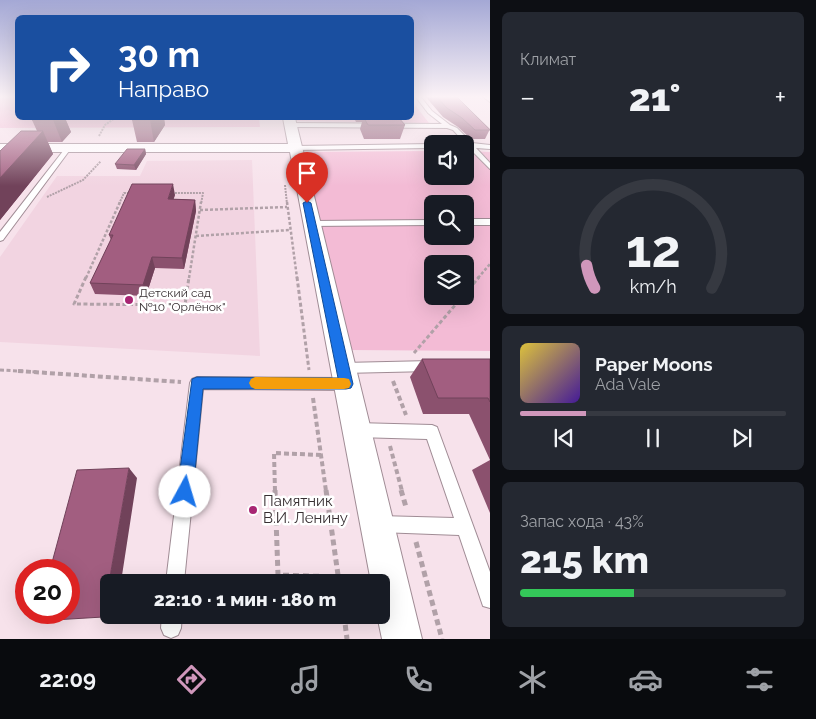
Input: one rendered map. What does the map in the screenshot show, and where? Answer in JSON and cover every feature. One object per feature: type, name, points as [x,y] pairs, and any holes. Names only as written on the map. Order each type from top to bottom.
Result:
[{"type":"street","points":[[0,148],[92,147],[289,135],[299,216],[344,376],[402,639]]},
{"type":"lane","points":[[289,135],[448,126],[455,129],[460,135]]},
{"type":"lane","points":[[289,135],[424,145]]},
{"type":"lane","points":[[474,146],[490,147]]},
{"type":"lane","points":[[0,238],[69,147]]},
{"type":"lane","points":[[474,152],[490,167]]},
{"type":"lane","points":[[299,216],[424,222]]},
{"type":"lane","points":[[474,222],[490,222]]},
{"type":"lane","points":[[177,574],[197,383],[311,384],[344,376],[441,366]]},
{"type":"lane","points":[[356,430],[432,432],[490,599]]},
{"type":"lane","points":[[377,524],[465,526]]},
{"type":"path","points":[[92,147],[105,126]]},
{"type":"path","points":[[289,135],[299,216],[311,384],[338,574]]},
{"type":"path","points":[[24,208],[83,180],[104,157]]},
{"type":"path","points":[[124,192],[203,193],[200,210],[185,305],[74,304],[124,192]]},
{"type":"path","points":[[200,210],[299,216]]},
{"type":"path","points":[[196,236],[299,216]]},
{"type":"path","points":[[474,283],[490,264]]},
{"type":"path","points":[[0,370],[197,383]]},
{"type":"path","points":[[278,574],[274,453],[321,455]]},
{"type":"path","points":[[345,624],[347,639]]},
{"type":"shaded area","points":[[0,126],[260,127],[0,128]]},
{"type":"shaded area","points":[[424,151],[424,185],[474,185],[474,151],[490,152],[490,351],[350,350],[300,152]]},
{"type":"shaded area","name":"Детский сад №10 \"Орлёнок\"","points":[[252,160],[260,356],[0,342],[0,257],[57,176],[140,176],[147,161]]},
{"type":"building","points":[[470,126],[486,126],[490,130],[475,130]]},
{"type":"building","points":[[21,131],[43,131],[0,178],[0,151]]},
{"type":"building","points":[[127,149],[145,149],[134,165],[115,164]]},
{"type":"building","points":[[132,184],[173,184],[168,199],[195,200],[182,258],[152,257],[143,285],[90,283],[113,235],[109,235]]},
{"type":"building","points":[[422,359],[490,359],[490,402],[488,398],[438,398]]},
{"type":"building","points":[[129,468],[111,574],[100,574],[100,617],[80,618],[80,559],[53,559],[77,470]]},
{"type":"slow traffic","points":[[255,383],[344,384]]},
{"type":"place","name":"Детский сад №10 \"Орлёнок\"","points":[[129,300]]},
{"type":"place","name":"Памятник В.И. Ленину","points":[[253,510]]},
{"type":"route","points":[[185,492],[197,383],[346,384],[307,203]]}]
